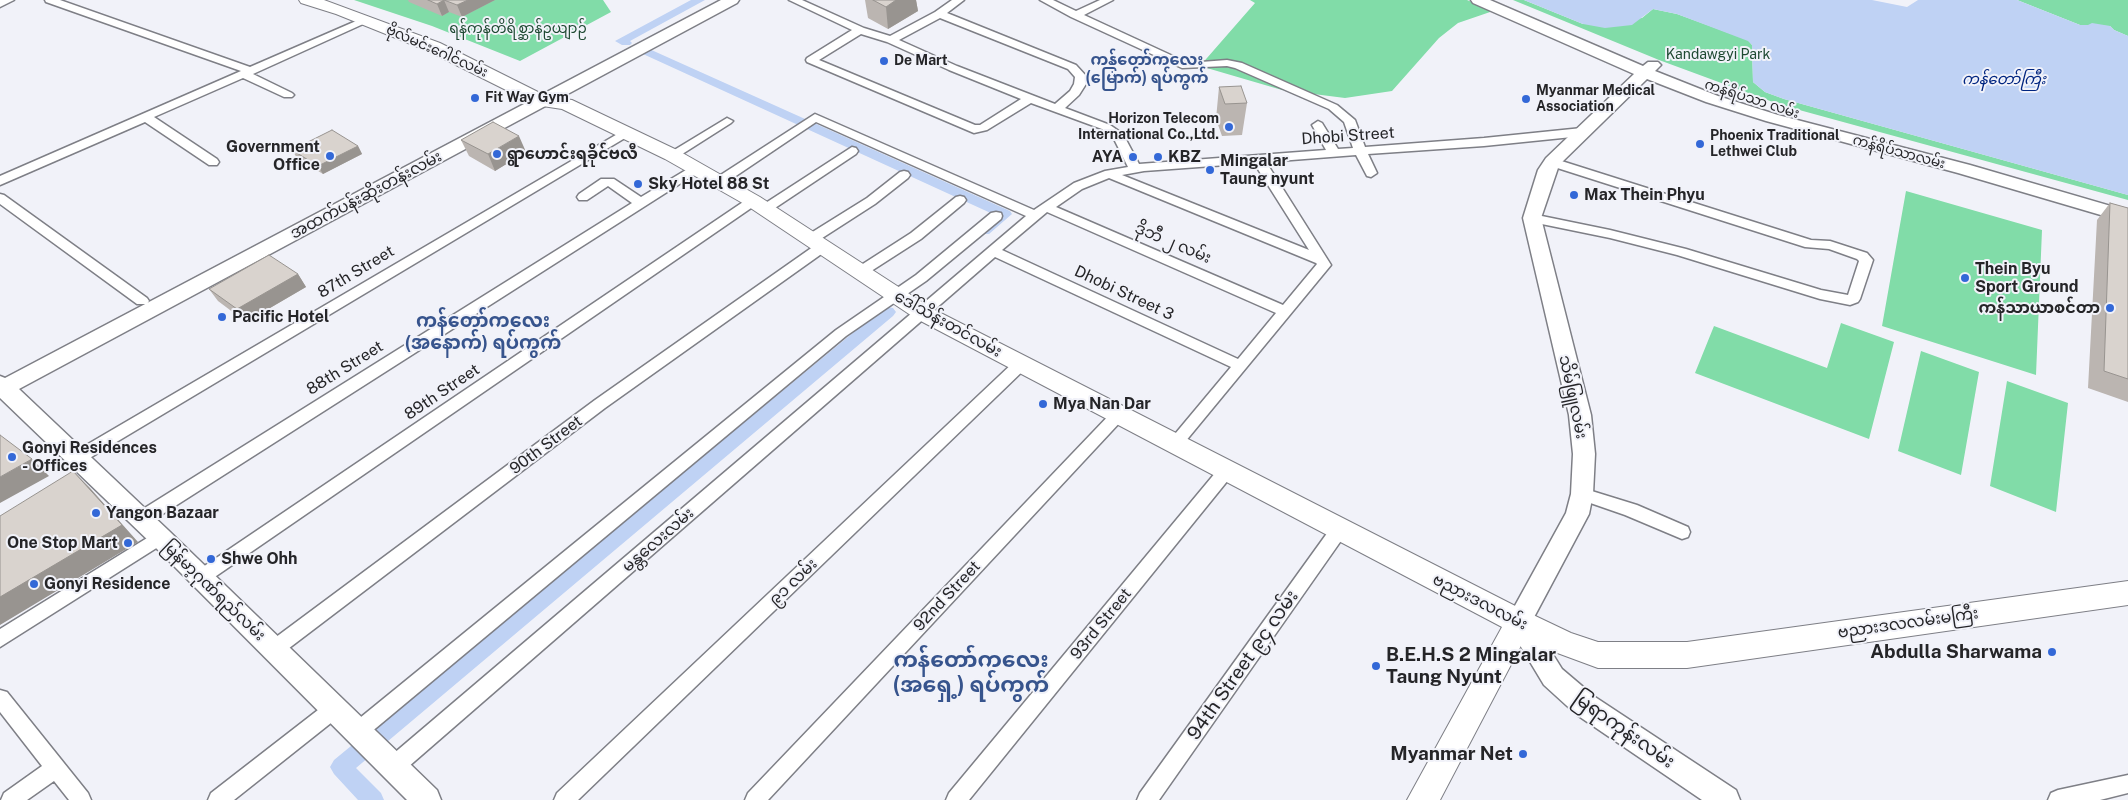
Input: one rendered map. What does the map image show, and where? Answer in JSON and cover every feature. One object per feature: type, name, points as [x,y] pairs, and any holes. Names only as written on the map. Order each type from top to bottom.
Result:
[{"type":"main road","name":"ဗိုလ်မင်းဂေါင်လမ်း","points":[[306,0],[449,40],[506,69],[549,97]]},
{"type":"main road","points":[[337,0],[367,17]]},
{"type":"main road","name":"အထက်ပန်းဆိုးတန်းလမ်း","points":[[1,384],[254,248],[405,169],[549,97],[719,0]]},
{"type":"main road","name":"အထက်ပန်းဆိုးတန်းလမ်း","points":[[676,26],[732,0]]},
{"type":"main road","name":"ကန်ရိပ်သာလမ်း","points":[[1478,0],[1649,69],[1712,98],[1772,118],[1973,172],[2128,217]]},
{"type":"main road","name":"ကန်ရိပ်သာ လမ်း","points":[[1499,0],[1649,69],[1773,107],[2128,207]]},
{"type":"main road","name":"ဗိုလ်မင်းဂေါင်လမ်း","points":[[367,17],[549,97]]},
{"type":"main road","points":[[1532,218],[1547,170],[1552,162],[1649,69]]},
{"type":"main road","name":"ဒေါ်သိန်းတင်လမ်း","points":[[549,97],[626,132],[720,181],[924,313],[1339,530]]},
{"type":"main road","name":"သိမ်ဖြူလမ်း","points":[[1423,800],[1578,514],[1582,494],[1584,454],[1580,415],[1532,218]]},
{"type":"main road","name":"အထက်ပန်းဆိုးတန်းလမ်း","points":[[1,384],[142,301],[254,248]]},
{"type":"main road","name":"မြန်မာ့ဂုဏ်ရည်လမ်း","points":[[1,384],[274,649],[426,800]]},
{"type":"main road","name":"ဗညားဒလလမ်း","points":[[1339,530],[1519,622],[1562,642],[1598,655],[1687,655]]},
{"type":"main road","name":"ဗညားဒလလမ်းမကြီး","points":[[1687,655],[2128,593]]},
{"type":"main road","name":"မြရာကုန်းလမ်း","points":[[1519,622],[1553,676],[1586,706],[1726,800]]},
{"type":"street","points":[[0,4],[9,0]]},
{"type":"street","points":[[50,0],[247,73],[288,95]]},
{"type":"street","points":[[794,0],[860,30],[891,40],[1030,100],[1106,126],[1119,138],[1135,169]]},
{"type":"street","points":[[891,40],[939,14],[959,0]]},
{"type":"street","points":[[1044,0],[1186,66],[1227,63],[1238,65],[1316,99],[1340,112],[1348,120],[1360,151],[1372,173]]},
{"type":"street","points":[[1075,15],[1108,0]]},
{"type":"street","points":[[939,14],[1072,66],[1081,77],[1080,84],[1075,93],[1056,110]]},
{"type":"street","points":[[0,181],[345,30],[367,17]]},
{"type":"street","points":[[330,22],[345,30]]},
{"type":"street","points":[[860,30],[811,60],[974,129],[982,128],[1030,100]]},
{"type":"street","points":[[164,95],[158,104],[165,109]]},
{"type":"street","points":[[146,117],[213,162]]},
{"type":"street","name":"ဒိုဘီ ၂ လမ်း","points":[[720,181],[815,117],[1286,312]]},
{"type":"street","points":[[672,155],[728,121]]},
{"type":"street","points":[[1318,125],[1334,153]]},
{"type":"street","name":"87th Street","points":[[77,458],[626,132]]},
{"type":"street","name":"Dhobi Street","points":[[924,313],[1040,211],[1078,186],[1108,174],[1135,169],[1484,142],[1582,132]]},
{"type":"street","name":"89th Street","points":[[200,578],[759,205],[852,151]]},
{"type":"street","points":[[1258,159],[1323,262]]},
{"type":"street","points":[[1532,218],[1610,234],[1681,252],[1820,294],[1853,299],[1866,260],[1862,256],[1830,245],[1810,244],[1552,162]]},
{"type":"street","name":"88th Street","points":[[141,519],[696,168]]},
{"type":"street","points":[[1108,174],[1323,262]]},
{"type":"street","name":"90th Street","points":[[274,649],[904,175]]},
{"type":"street","points":[[583,197],[605,182],[610,182],[640,202]]},
{"type":"street","points":[[0,198],[142,301]]},
{"type":"street","points":[[860,272],[916,236],[960,200]]},
{"type":"street","points":[[357,732],[834,339],[921,278],[996,216]]},
{"type":"street","name":"Dhobi Street 3","points":[[993,252],[1241,366]]},
{"type":"street","points":[[1175,444],[1286,312],[1323,262]]},
{"type":"street","name":"မန္တလေးလမ်း","points":[[393,767],[924,313]]},
{"type":"street","name":"၉၁ လမ်း","points":[[564,800],[1021,364]]},
{"type":"street","name":"92nd Street","points":[[755,800],[1119,414]]},
{"type":"street","name":"93rd Street","points":[[956,800],[1226,470]]},
{"type":"street","points":[[1582,494],[1631,510],[1682,532]]},
{"type":"street","name":"94th Street ၉၄ လမ်း","points":[[1147,800],[1339,530]]},
{"type":"street","points":[[0,639],[160,538]]},
{"type":"street","points":[[0,698],[81,800]]},
{"type":"street","points":[[218,800],[334,709]]},
{"type":"street","points":[[11,800],[54,768]]},
{"type":"street","points":[[2058,800],[2084,797],[2128,784]]},
{"type":"green space","name":"ရန်ကုန်တိရိစ္ဆာန်ဥယျာဉ်","points":[[354,0],[603,0],[611,12],[520,61],[432,26]]},
{"type":"green space","points":[[1250,0],[1467,0],[1493,11],[1458,23],[1439,38],[1392,91],[1345,98],[1282,90],[1200,66],[1255,3]]},
{"type":"green space","name":"Kandawgyi Park","points":[[1513,0],[1524,0],[1583,24],[1642,18],[1653,9],[1677,14],[1748,40],[1752,45],[1753,82],[1765,92],[1784,99],[2128,195],[2128,200],[1781,105],[1659,60]]},
{"type":"green space","points":[[2017,0],[2128,0],[2128,36],[2114,30],[2110,26],[2080,25]]},
{"type":"green space","name":"Thein Byu Sport Ground","points":[[1906,191],[2042,230],[2036,375],[1882,326]]},
{"type":"green space","points":[[1841,323],[1894,342],[1869,439],[1695,373],[1714,326],[1827,368]]},
{"type":"green space","points":[[1921,351],[1979,372],[1961,475],[1898,451]]},
{"type":"green space","points":[[2007,381],[2068,403],[2056,512],[1990,486]]},
{"type":"water","name":"ကန်တော်ကြီး","points":[[1524,0],[1872,0],[1907,7],[1918,0],[2017,0],[2080,25],[2092,23],[2110,26],[2114,30],[2128,36],[2128,195],[1784,99],[1765,92],[1753,82],[1752,45],[1748,41],[1677,14],[1653,9],[1632,25],[1605,28],[1583,24]]},
{"type":"building","points":[[428,0],[444,0],[437,4]]},
{"type":"building","points":[[444,0],[468,0],[457,5]]},
{"type":"building","points":[[873,0],[896,0],[886,7]]},
{"type":"building","points":[[1241,86],[1247,103],[1225,104],[1219,87]]},
{"type":"building","points":[[493,122],[519,136],[488,154],[461,140]]},
{"type":"building","points":[[332,130],[358,146],[318,166],[292,150]]},
{"type":"building","points":[[2110,203],[2128,208],[2128,379],[2104,371]]},
{"type":"building","points":[[269,255],[298,274],[237,309],[209,289]]},
{"type":"building","points":[[0,435],[32,459],[0,477]]},
{"type":"building","name":"Gonyi Residence","points":[[73,471],[122,525],[0,597],[0,516]]},
{"type":"waterway","points":[[626,43],[621,41],[699,0]]},
{"type":"waterway","points":[[647,52],[1005,214],[984,231]]},
{"type":"waterway","points":[[373,800],[341,767],[888,312]]},
{"type":"place","name":"De Mart","points":[[884,61]]},
{"type":"place","name":"Fit Way Gym","points":[[475,98]]},
{"type":"place","name":"Myanmar Medical Association","points":[[1526,99]]},
{"type":"place","name":"Horizon Telecom International Co.,Ltd.","points":[[1229,127]]},
{"type":"place","name":"Phoenix Traditional Lethwei Club","points":[[1700,144]]},
{"type":"place","name":"ရွာဟောင်းရခိုင်ဗလီ","points":[[497,154]]},
{"type":"place","name":"Government Office","points":[[330,156]]},
{"type":"place","name":"AYA","points":[[1133,157]]},
{"type":"place","name":"KBZ","points":[[1158,157]]},
{"type":"place","name":"Mingalar Taung nyunt","points":[[1210,170]]},
{"type":"place","name":"Sky Hotel 88 St","points":[[638,184]]},
{"type":"place","name":"Max Thein Phyu","points":[[1574,195]]},
{"type":"place","name":"Thein Byu Sport Ground","points":[[1965,278]]},
{"type":"place","name":"ကန်သာယာစင်တာ","points":[[2110,308]]},
{"type":"place","name":"Pacific Hotel","points":[[222,317]]},
{"type":"place","name":"Mya Nan Dar","points":[[1043,404]]},
{"type":"place","name":"Gonyi Residences - Offices","points":[[12,457]]},
{"type":"place","name":"Yangon Bazaar","points":[[96,513]]},
{"type":"place","name":"One Stop Mart","points":[[128,543]]},
{"type":"place","name":"Shwe Ohh","points":[[211,559]]},
{"type":"place","name":"Gonyi Residence","points":[[34,584]]},
{"type":"place","name":"Abdulla Sharwama","points":[[2052,652]]},
{"type":"place","name":"B.E.H.S 2 Mingalar Taung Nyunt","points":[[1376,666]]},
{"type":"place","name":"Myanmar Net","points":[[1523,754]]},
{"type":"district","name":"ကန်တော်ကလေး (မြောက်) ရပ်ကွက်","points":[[1147,69]]},
{"type":"district","name":"ကန်တော်ကလေး (အနောက်) ရပ်ကွက်","points":[[483,332]]},
{"type":"district","name":"ကန်တော်ကလေး (အရှေ့) ရပ်ကွက်","points":[[971,672]]}]
